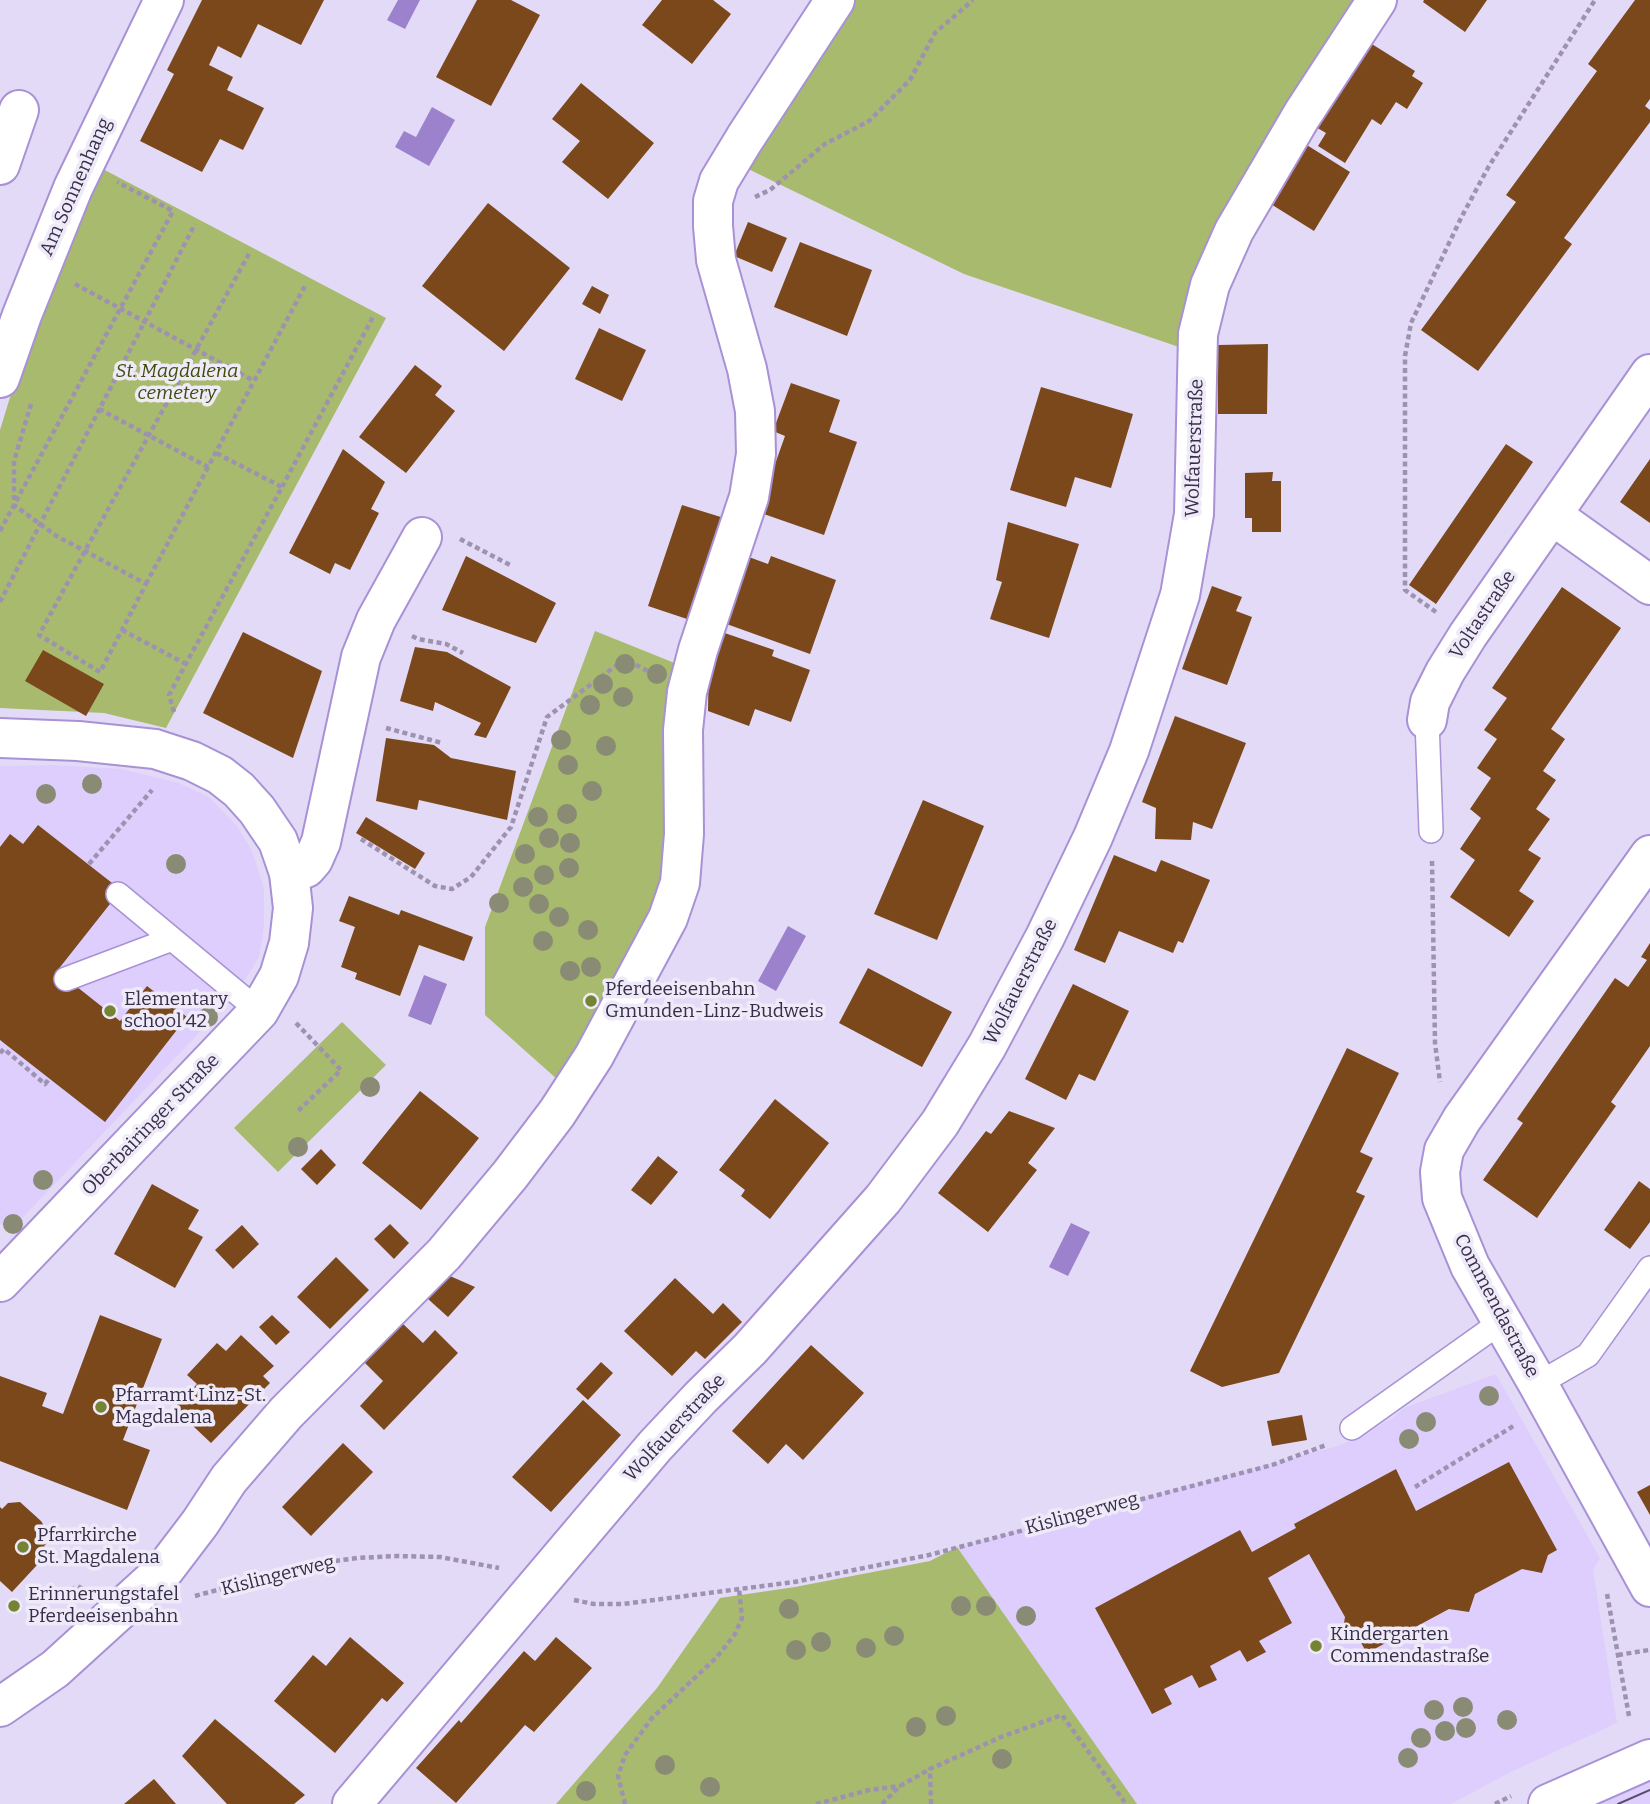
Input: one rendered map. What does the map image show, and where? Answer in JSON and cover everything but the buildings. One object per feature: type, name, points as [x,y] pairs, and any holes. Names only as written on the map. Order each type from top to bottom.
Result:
[{"type":"street","name":"Am Sonnenhang","points":[[0,378],[22,315],[85,165],[164,0]]},
{"type":"street","points":[[0,1707],[55,1669],[164,1569],[200,1523],[229,1479],[278,1423],[452,1244],[510,1175],[557,1113],[594,1056],[668,918],[680,883],[684,834],[684,730],[688,692],[698,650],[749,497],[756,454],[755,411],[747,369],[716,260],[713,201],[719,181],[745,138],[835,0]]},
{"type":"street","name":"Wolfauerstraße","points":[[352,1804],[655,1446],[750,1349],[883,1199],[940,1123],[988,1046],[1093,837],[1129,751],[1180,595],[1194,514],[1198,334],[1210,285],[1234,231],[1302,115],[1377,0]]},
{"type":"street","points":[[0,165],[19,110]]},
{"type":"street","name":"Voltastraße","points":[[1427,720],[1430,702],[1468,635],[1650,374]]},
{"type":"street","points":[[1552,515],[1650,585]]},
{"type":"street","points":[[289,873],[306,868],[321,842],[361,657],[376,620],[437,536]]},
{"type":"street","name":"Oberbairinger Straße","points":[[0,738],[78,741],[155,749],[192,761],[220,775],[239,790],[257,810],[278,841],[289,873],[293,908],[289,943],[279,976],[277,1016],[0,1282]]},
{"type":"street","name":"Commendastraße","points":[[1650,855],[1462,1119],[1444,1150],[1440,1172],[1442,1198],[1470,1266],[1501,1322],[1532,1401],[1650,1587]]},
{"type":"street","points":[[1548,1804],[1650,1759]]},
{"type":"lane","points":[[1427,720],[1432,831]]},
{"type":"lane","points":[[118,894],[172,939],[277,1016]]},
{"type":"lane","points":[[66,979],[172,939]]},
{"type":"lane","points":[[1532,1401],[1587,1355],[1650,1268]]},
{"type":"lane","points":[[0,1282],[0,1297]]},
{"type":"lane","points":[[1352,1428],[1501,1322]]},
{"type":"path","points":[[719,181],[742,194],[757,197],[770,190],[825,144],[869,121],[909,80],[935,33],[973,0]]},
{"type":"path","points":[[1468,635],[1405,590],[1405,356],[1411,323],[1489,166],[1595,0]]},
{"type":"path","points":[[0,531],[173,211],[85,165]]},
{"type":"path","points":[[0,602],[195,223]]},
{"type":"path","points":[[250,252],[39,635],[100,672],[306,284]]},
{"type":"path","points":[[71,282],[254,381]]},
{"type":"path","points":[[182,717],[172,711],[169,695],[373,317]]},
{"type":"path","points":[[99,409],[208,467]]},
{"type":"path","points":[[216,453],[282,487]]},
{"type":"path","points":[[14,505],[58,537],[146,584]]},
{"type":"path","points":[[437,536],[512,566]]},
{"type":"path","points":[[122,630],[186,664]]},
{"type":"path","points":[[409,634],[418,639],[446,644],[463,653]]},
{"type":"path","points":[[353,834],[435,886],[452,889],[471,877],[511,827],[547,717],[625,659]]},
{"type":"path","points":[[374,725],[442,743]]},
{"type":"path","points":[[89,864],[152,789]]},
{"type":"path","points":[[1432,831],[1435,1043]]},
{"type":"path","points":[[277,1016],[341,1070],[297,1112]]},
{"type":"path","points":[[0,1053],[4,1049],[45,1084],[49,1079]]},
{"type":"path","points":[[1415,1487],[1532,1401]]},
{"type":"path","name":"Kislingerweg","points":[[624,1604],[794,1581],[929,1555],[1272,1465],[1327,1444],[1352,1428]]},
{"type":"path","name":"Kislingerweg","points":[[190,1597],[313,1564],[397,1556],[440,1557],[510,1570],[541,1581]]},
{"type":"path","points":[[1606,1587],[1629,1716]]},
{"type":"path","points":[[625,1804],[618,1776],[625,1755],[652,1718],[718,1657],[735,1634],[742,1618],[739,1588]]},
{"type":"path","points":[[1618,1655],[1649,1650]]},
{"type":"path","points":[[882,1804],[900,1786],[930,1769],[1001,1737],[1062,1715],[1126,1804]]},
{"type":"path","points":[[930,1769],[931,1804]]},
{"type":"path","points":[[816,1804],[869,1790],[900,1786]]},
{"type":"shaded area","points":[[398,0],[420,0],[405,29],[387,20]]},
{"type":"shaded area","points":[[432,107],[455,120],[429,166],[395,147],[404,131],[416,137]]},
{"type":"shaded area","name":"Elementary school 42","points":[[52,765],[122,769],[179,783],[209,797],[237,826],[252,851],[264,888],[264,926],[259,957],[237,993],[9,1232],[0,1223],[0,766]]},
{"type":"shaded area","points":[[788,926],[806,936],[776,991],[758,981]]},
{"type":"shaded area","points":[[424,975],[447,984],[431,1025],[408,1016]]},
{"type":"shaded area","points":[[1071,1223],[1090,1232],[1068,1276],[1049,1267]]},
{"type":"shaded area","name":"Kindergarten Commendastraße","points":[[1496,1374],[1600,1558],[1593,1570],[1617,1723],[1509,1773],[1451,1804],[1137,1804],[957,1547],[1341,1445],[1391,1419],[1404,1408]]},
{"type":"shaded area","points":[[1650,1773],[1650,1804],[1580,1804]]},
{"type":"green space","points":[[847,0],[1363,0],[1182,348],[964,274],[740,165]]},
{"type":"green space","name":"St. Magdalena cemetery","points":[[99,167],[386,318],[166,728],[104,713],[0,708],[0,430],[30,332]]},
{"type":"green space","points":[[595,631],[682,666],[670,867],[648,932],[558,1080],[485,1015],[485,927]]},
{"type":"green space","points":[[342,1022],[386,1065],[278,1172],[234,1128]]},
{"type":"green space","points":[[957,1547],[1137,1804],[556,1804],[657,1688],[720,1598],[795,1587],[930,1561]]},
{"type":"tram line","points":[[1618,1804],[1650,1790]]},
{"type":"place","name":"Pferdeeisenbahn Gmunden-Linz-Budweis","points":[[591,1001]]},
{"type":"place","name":"Elementary school 42","points":[[110,1011]]},
{"type":"place","name":"Pfarramt Linz-St. Magdalena","points":[[101,1407]]},
{"type":"place","name":"Pfarrkirche St. Magdalena","points":[[23,1547]]},
{"type":"place","name":"Erinnerungstafel Pferdeeisenbahn","points":[[14,1606]]},
{"type":"place","name":"Kindergarten Commendastraße","points":[[1316,1646]]}]
